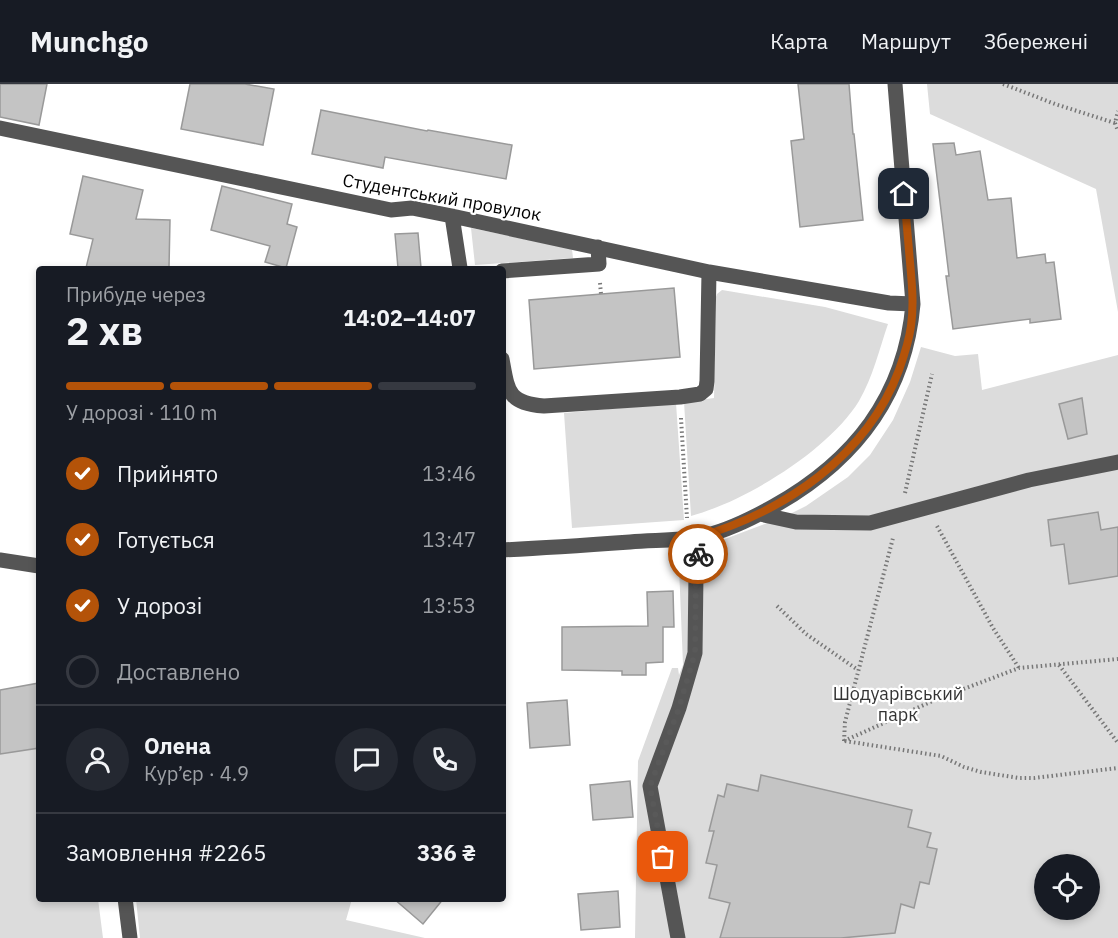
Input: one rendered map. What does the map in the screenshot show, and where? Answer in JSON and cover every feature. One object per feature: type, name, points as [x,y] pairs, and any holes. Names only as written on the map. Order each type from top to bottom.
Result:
[{"type":"street","points":[[506,550],[699,537],[737,524],[792,495],[829,469],[851,447],[877,415],[894,383],[911,329],[913,304],[895,84]]},
{"type":"street","name":"Студентський провулок","points":[[0,128],[391,210],[412,208],[452,216],[709,272],[889,303],[913,304]]},
{"type":"street","points":[[452,216],[459,266]]},
{"type":"street","points":[[506,271],[599,264],[598,248]]},
{"type":"street","points":[[506,379],[510,392],[517,400],[529,405],[544,406],[700,394],[706,389],[709,272]]},
{"type":"street","points":[[759,514],[796,522],[870,523],[1029,480],[1118,462]]},
{"type":"street","points":[[678,938],[650,786],[679,708],[695,653],[699,537]]},
{"type":"street","points":[[0,560],[36,566]]},
{"type":"street","points":[[126,902],[130,938]]},
{"type":"path","points":[[1003,84],[1055,105],[1115,123]]},
{"type":"path","points":[[1118,111],[1115,123],[1118,131]]},
{"type":"path","points":[[844,741],[845,722],[900,515],[932,374]]},
{"type":"path","points":[[680,397],[688,522]]},
{"type":"path","points":[[930,506],[937,527],[958,566],[1019,668]]},
{"type":"path","points":[[777,606],[806,634],[858,670]]},
{"type":"path","points":[[844,741],[937,699],[1019,668],[1118,659]]},
{"type":"path","points":[[1059,665],[1118,743]]},
{"type":"path","points":[[844,741],[941,756],[964,767],[1011,777],[1034,778],[1118,768]]},
{"type":"green space","points":[[927,84],[1118,84],[1118,312],[1096,189],[930,114]]},
{"type":"green space","points":[[471,228],[572,249],[573,258],[475,265]]},
{"type":"green space","points":[[722,290],[825,307],[888,324],[864,392],[828,438],[760,486],[713,509],[691,516],[684,402],[714,398],[716,297]]},
{"type":"green space","name":"Шодуарівський парк","points":[[921,347],[955,356],[978,354],[982,390],[1118,355],[1118,938],[635,938],[638,761],[672,668],[678,668],[679,675],[683,665],[679,566],[709,545],[786,516],[806,506],[848,477],[870,455],[893,420],[910,382]]},
{"type":"green space","points":[[676,403],[684,520],[572,528],[564,413]]},
{"type":"green space","points":[[36,748],[36,902],[98,902],[103,938],[0,938],[0,754]]},
{"type":"green space","points":[[136,902],[351,902],[346,920],[425,938],[140,938]]},
{"type":"building","points":[[0,84],[47,84],[39,125],[0,117]]},
{"type":"building","points":[[190,84],[245,84],[274,89],[263,145],[181,129]]},
{"type":"building","points":[[798,84],[849,84],[863,220],[800,227],[791,141],[804,139]]},
{"type":"building","points":[[321,110],[512,145],[506,179],[385,157],[383,168],[312,154]]},
{"type":"building","points":[[954,143],[956,155],[980,151],[988,200],[1011,198],[1017,258],[1045,254],[1046,263],[1054,262],[1061,319],[1030,323],[1030,319],[953,329],[933,144]]},
{"type":"building","points":[[83,176],[143,190],[136,219],[170,220],[169,266],[86,266],[93,239],[70,234]]},
{"type":"building","points":[[222,186],[292,204],[287,224],[297,227],[287,266],[265,262],[270,246],[211,230]]},
{"type":"building","points":[[418,233],[421,266],[398,266],[395,234]]},
{"type":"building","points":[[674,288],[680,357],[534,369],[529,300]]},
{"type":"building","points":[[1082,398],[1087,434],[1068,439],[1059,404]]},
{"type":"building","points":[[1098,512],[1101,530],[1118,527],[1118,576],[1069,584],[1064,544],[1051,546],[1048,520]]},
{"type":"building","points":[[673,591],[674,627],[663,627],[663,662],[646,663],[646,675],[622,675],[622,671],[562,670],[562,627],[648,626],[647,592]]},
{"type":"building","points":[[36,684],[36,748],[0,754],[0,690]]},
{"type":"building","points":[[567,700],[570,745],[530,748],[527,703]]},
{"type":"building","points":[[761,775],[912,810],[908,827],[931,833],[927,847],[937,849],[929,884],[920,882],[914,908],[901,904],[895,933],[841,938],[720,938],[730,903],[709,898],[717,865],[706,863],[714,831],[709,831],[718,795],[724,797],[727,784],[758,791]]},
{"type":"building","points":[[630,781],[633,817],[593,820],[590,785]]},
{"type":"building","points":[[618,891],[620,927],[581,930],[578,894]]},
{"type":"building","points":[[398,902],[441,902],[423,924]]},
{"type":"way so far","points":[[663,857],[650,786],[679,708],[695,653],[698,554]]},
{"type":"route","points":[[698,554],[699,537],[759,514],[792,495],[829,469],[851,447],[877,415],[894,383],[911,329],[913,304],[904,194]]}]
